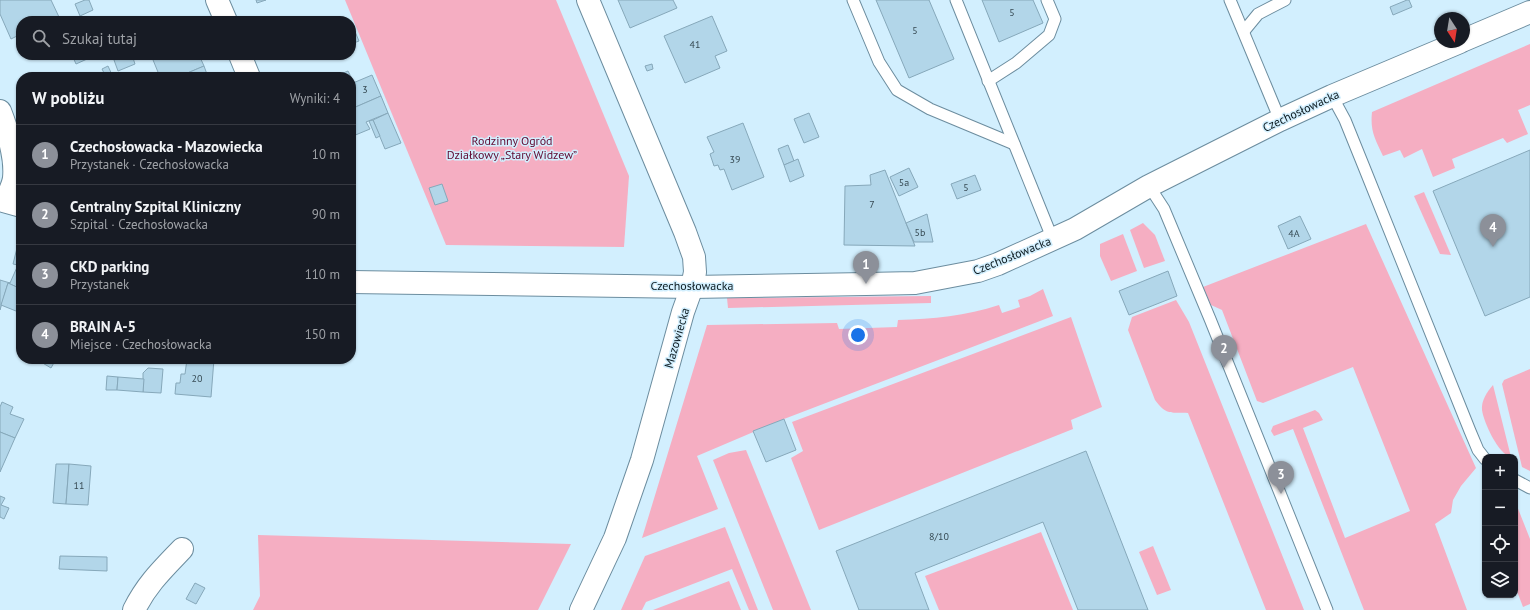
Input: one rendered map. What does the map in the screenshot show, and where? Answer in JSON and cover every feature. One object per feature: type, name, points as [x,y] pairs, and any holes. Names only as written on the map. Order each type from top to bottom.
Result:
[{"type":"street","points":[[217,0],[224,16]]},
{"type":"street","name":"Mazowiecka","points":[[581,610],[615,538],[642,460],[695,272],[694,257],[588,0]]},
{"type":"street","points":[[1470,37],[1530,12]]},
{"type":"street","name":"Czechosłowacka","points":[[356,282],[692,287],[915,283],[978,271],[1053,240],[1149,186],[1280,120],[1332,96],[1446,48]]},
{"type":"street","points":[[242,60],[247,72]]},
{"type":"street","points":[[0,111],[7,129],[12,153],[14,178],[9,202]]},
{"type":"street","points":[[134,610],[143,592],[159,572],[182,549]]},
{"type":"lane","points":[[853,0],[879,62],[897,90],[930,110],[1014,144]]},
{"type":"lane","points":[[956,0],[1053,240]]},
{"type":"lane","points":[[988,80],[1016,63],[1049,35],[1055,19],[1047,0]]},
{"type":"lane","points":[[1230,0],[1280,120]]},
{"type":"lane","points":[[1244,31],[1258,14],[1285,0]]},
{"type":"lane","points":[[1332,96],[1345,120],[1470,431],[1478,450],[1482,455]]},
{"type":"lane","points":[[1149,186],[1164,209],[1328,610]]},
{"type":"lane","points":[[1518,482],[1530,488]]},
{"type":"green space","name":"Rodzinny Ogród Działkowy „Stary Widzew”","points":[[345,0],[556,0],[629,176],[624,247],[446,245],[356,27],[356,16],[352,16]]},
{"type":"green space","points":[[1530,44],[1530,105],[1518,110],[1528,134],[1507,143],[1503,138],[1452,159],[1455,168],[1433,177],[1422,149],[1404,158],[1400,150],[1383,156],[1372,130],[1372,112]]},
{"type":"green space","points":[[1424,192],[1451,255],[1440,254],[1414,196]]},
{"type":"green space","points":[[1143,223],[1155,235],[1165,261],[1144,268],[1130,230]]},
{"type":"green space","points":[[1366,224],[1476,468],[1461,486],[1453,500],[1451,513],[1435,524],[1467,610],[1364,610],[1293,429],[1274,436],[1271,431],[1273,426],[1315,410],[1319,413],[1323,420],[1303,428],[1345,538],[1410,511],[1353,367],[1263,403],[1257,401],[1222,310],[1211,305],[1203,287]]},
{"type":"green space","points":[[1123,234],[1137,271],[1111,281],[1100,256],[1100,244]]},
{"type":"green space","points":[[1043,289],[1053,316],[784,419],[697,456],[718,509],[642,538],[707,325],[837,323],[839,329],[897,327],[898,320],[949,316],[974,312],[999,305],[1002,313],[1020,307],[1018,300]]},
{"type":"green space","points":[[931,296],[931,303],[728,308],[727,298]]},
{"type":"green space","points":[[1176,300],[1189,322],[1304,610],[1266,610],[1188,413],[1173,413],[1166,411],[1155,400],[1128,330],[1132,317]]},
{"type":"green space","points":[[1071,317],[1102,407],[1071,420],[1073,429],[819,530],[791,458],[803,451],[792,422]]},
{"type":"green space","points":[[1530,369],[1530,471],[1522,467],[1502,384],[1504,380]]},
{"type":"green space","points":[[1493,385],[1510,454],[1505,454],[1501,450],[1492,437],[1483,416],[1483,400]]},
{"type":"green space","points":[[746,450],[811,610],[773,610],[713,460],[729,453]]},
{"type":"green space","points":[[1518,509],[1530,539],[1530,604],[1523,607],[1518,594]]},
{"type":"green space","points":[[725,527],[758,610],[749,610],[732,569],[646,602],[642,610],[621,610],[645,556]]},
{"type":"green space","points":[[1041,532],[1073,610],[939,610],[925,576]]},
{"type":"green space","points":[[258,535],[571,544],[538,610],[253,610],[260,596]]},
{"type":"green space","points":[[1153,546],[1171,590],[1157,595],[1139,552]]},
{"type":"green space","points":[[729,581],[741,610],[653,610]]},
{"type":"building","points":[[0,0],[51,0],[59,16],[16,16],[16,36],[11,39],[0,14]]},
{"type":"building","points":[[89,0],[93,10],[80,16],[75,4]]},
{"type":"building","points":[[256,0],[266,0],[257,3]]},
{"type":"building","points":[[618,0],[673,0],[677,8],[630,28]]},
{"type":"building","points":[[876,0],[929,0],[954,59],[909,78]]},
{"type":"building","points":[[982,0],[1033,0],[1043,23],[999,42]]},
{"type":"building","points":[[1409,0],[1412,7],[1393,15],[1390,7]]},
{"type":"building","points":[[712,16],[727,51],[715,56],[720,68],[685,83],[664,36]]},
{"type":"building","points":[[356,34],[359,41],[356,42]]},
{"type":"building","points":[[74,60],[85,60],[76,64]]},
{"type":"building","points":[[114,60],[134,60],[135,64],[118,71]]},
{"type":"building","points":[[153,60],[201,60],[204,66],[190,72],[158,72]]},
{"type":"building","points":[[652,64],[653,69],[647,71],[645,66]]},
{"type":"building","points":[[108,66],[111,72],[104,72],[102,69]]},
{"type":"building","points":[[204,66],[206,72],[190,72]]},
{"type":"building","points":[[372,75],[381,96],[356,107],[356,82]]},
{"type":"building","points":[[381,96],[388,113],[366,122],[370,129],[356,135],[356,107]]},
{"type":"building","points":[[388,113],[401,143],[385,149],[373,120]]},
{"type":"building","points":[[809,113],[819,137],[804,143],[794,119]]},
{"type":"building","points":[[373,120],[380,136],[376,138],[369,121]]},
{"type":"building","points":[[743,123],[764,177],[732,190],[724,169],[720,170],[718,165],[714,166],[710,154],[714,152],[707,137]]},
{"type":"building","points":[[788,145],[794,161],[784,165],[778,149]]},
{"type":"building","points":[[1530,150],[1530,297],[1485,316],[1433,191]]},
{"type":"building","points":[[798,159],[804,176],[790,182],[784,165]]},
{"type":"building","points":[[909,168],[918,187],[899,196],[890,177]]},
{"type":"building","points":[[885,170],[915,246],[844,245],[845,186],[871,185],[870,175]]},
{"type":"building","points":[[975,175],[981,190],[957,199],[951,184]]},
{"type":"building","points":[[442,184],[448,201],[435,205],[429,188]]},
{"type":"building","points":[[927,214],[933,242],[914,242],[906,223]]},
{"type":"building","points":[[1300,216],[1311,239],[1288,249],[1278,226]]},
{"type":"building","points":[[16,252],[16,265],[13,264]]},
{"type":"building","points":[[16,270],[16,287],[8,283],[10,283]]},
{"type":"building","points":[[1168,271],[1177,296],[1129,315],[1119,291]]},
{"type":"building","points":[[0,280],[10,283],[8,283],[0,310]]},
{"type":"building","points":[[8,283],[16,287],[16,311],[1,305]]},
{"type":"building","points":[[44,364],[53,364],[51,368]]},
{"type":"building","points":[[186,364],[214,364],[211,397],[175,394],[176,383],[180,383],[181,374],[185,374]]},
{"type":"building","points":[[148,368],[163,369],[161,393],[143,392],[143,373]]},
{"type":"building","points":[[107,376],[118,377],[117,390],[106,390]]},
{"type":"building","points":[[118,377],[144,379],[143,392],[117,390]]},
{"type":"building","points":[[2,402],[13,407],[10,414],[24,419],[15,438],[0,432],[0,407]]},
{"type":"building","points":[[784,419],[796,450],[766,462],[753,431]]},
{"type":"building","points":[[0,432],[15,438],[0,472]]},
{"type":"building","points":[[1086,451],[1148,610],[1078,610],[1043,522],[915,573],[929,610],[859,610],[836,551]]},
{"type":"building","points":[[56,464],[69,464],[66,504],[53,503]]},
{"type":"building","points":[[69,464],[91,466],[88,505],[66,504]]},
{"type":"building","points":[[0,496],[5,498],[1,505],[9,508],[4,519],[0,517]]},
{"type":"building","points":[[60,556],[107,557],[107,571],[59,569]]},
{"type":"building","points":[[195,583],[205,588],[196,604],[186,599]]},
{"type":"place","name":"BRAIN A-5","points":[[1493,247]]},
{"type":"place","name":"Czechosłowacka - Mazowiecka","points":[[866,284]]},
{"type":"place","name":"Centralny Szpital Kliniczny","points":[[1224,368]]},
{"type":"place","name":"CKD parking","points":[[1281,494]]}]
